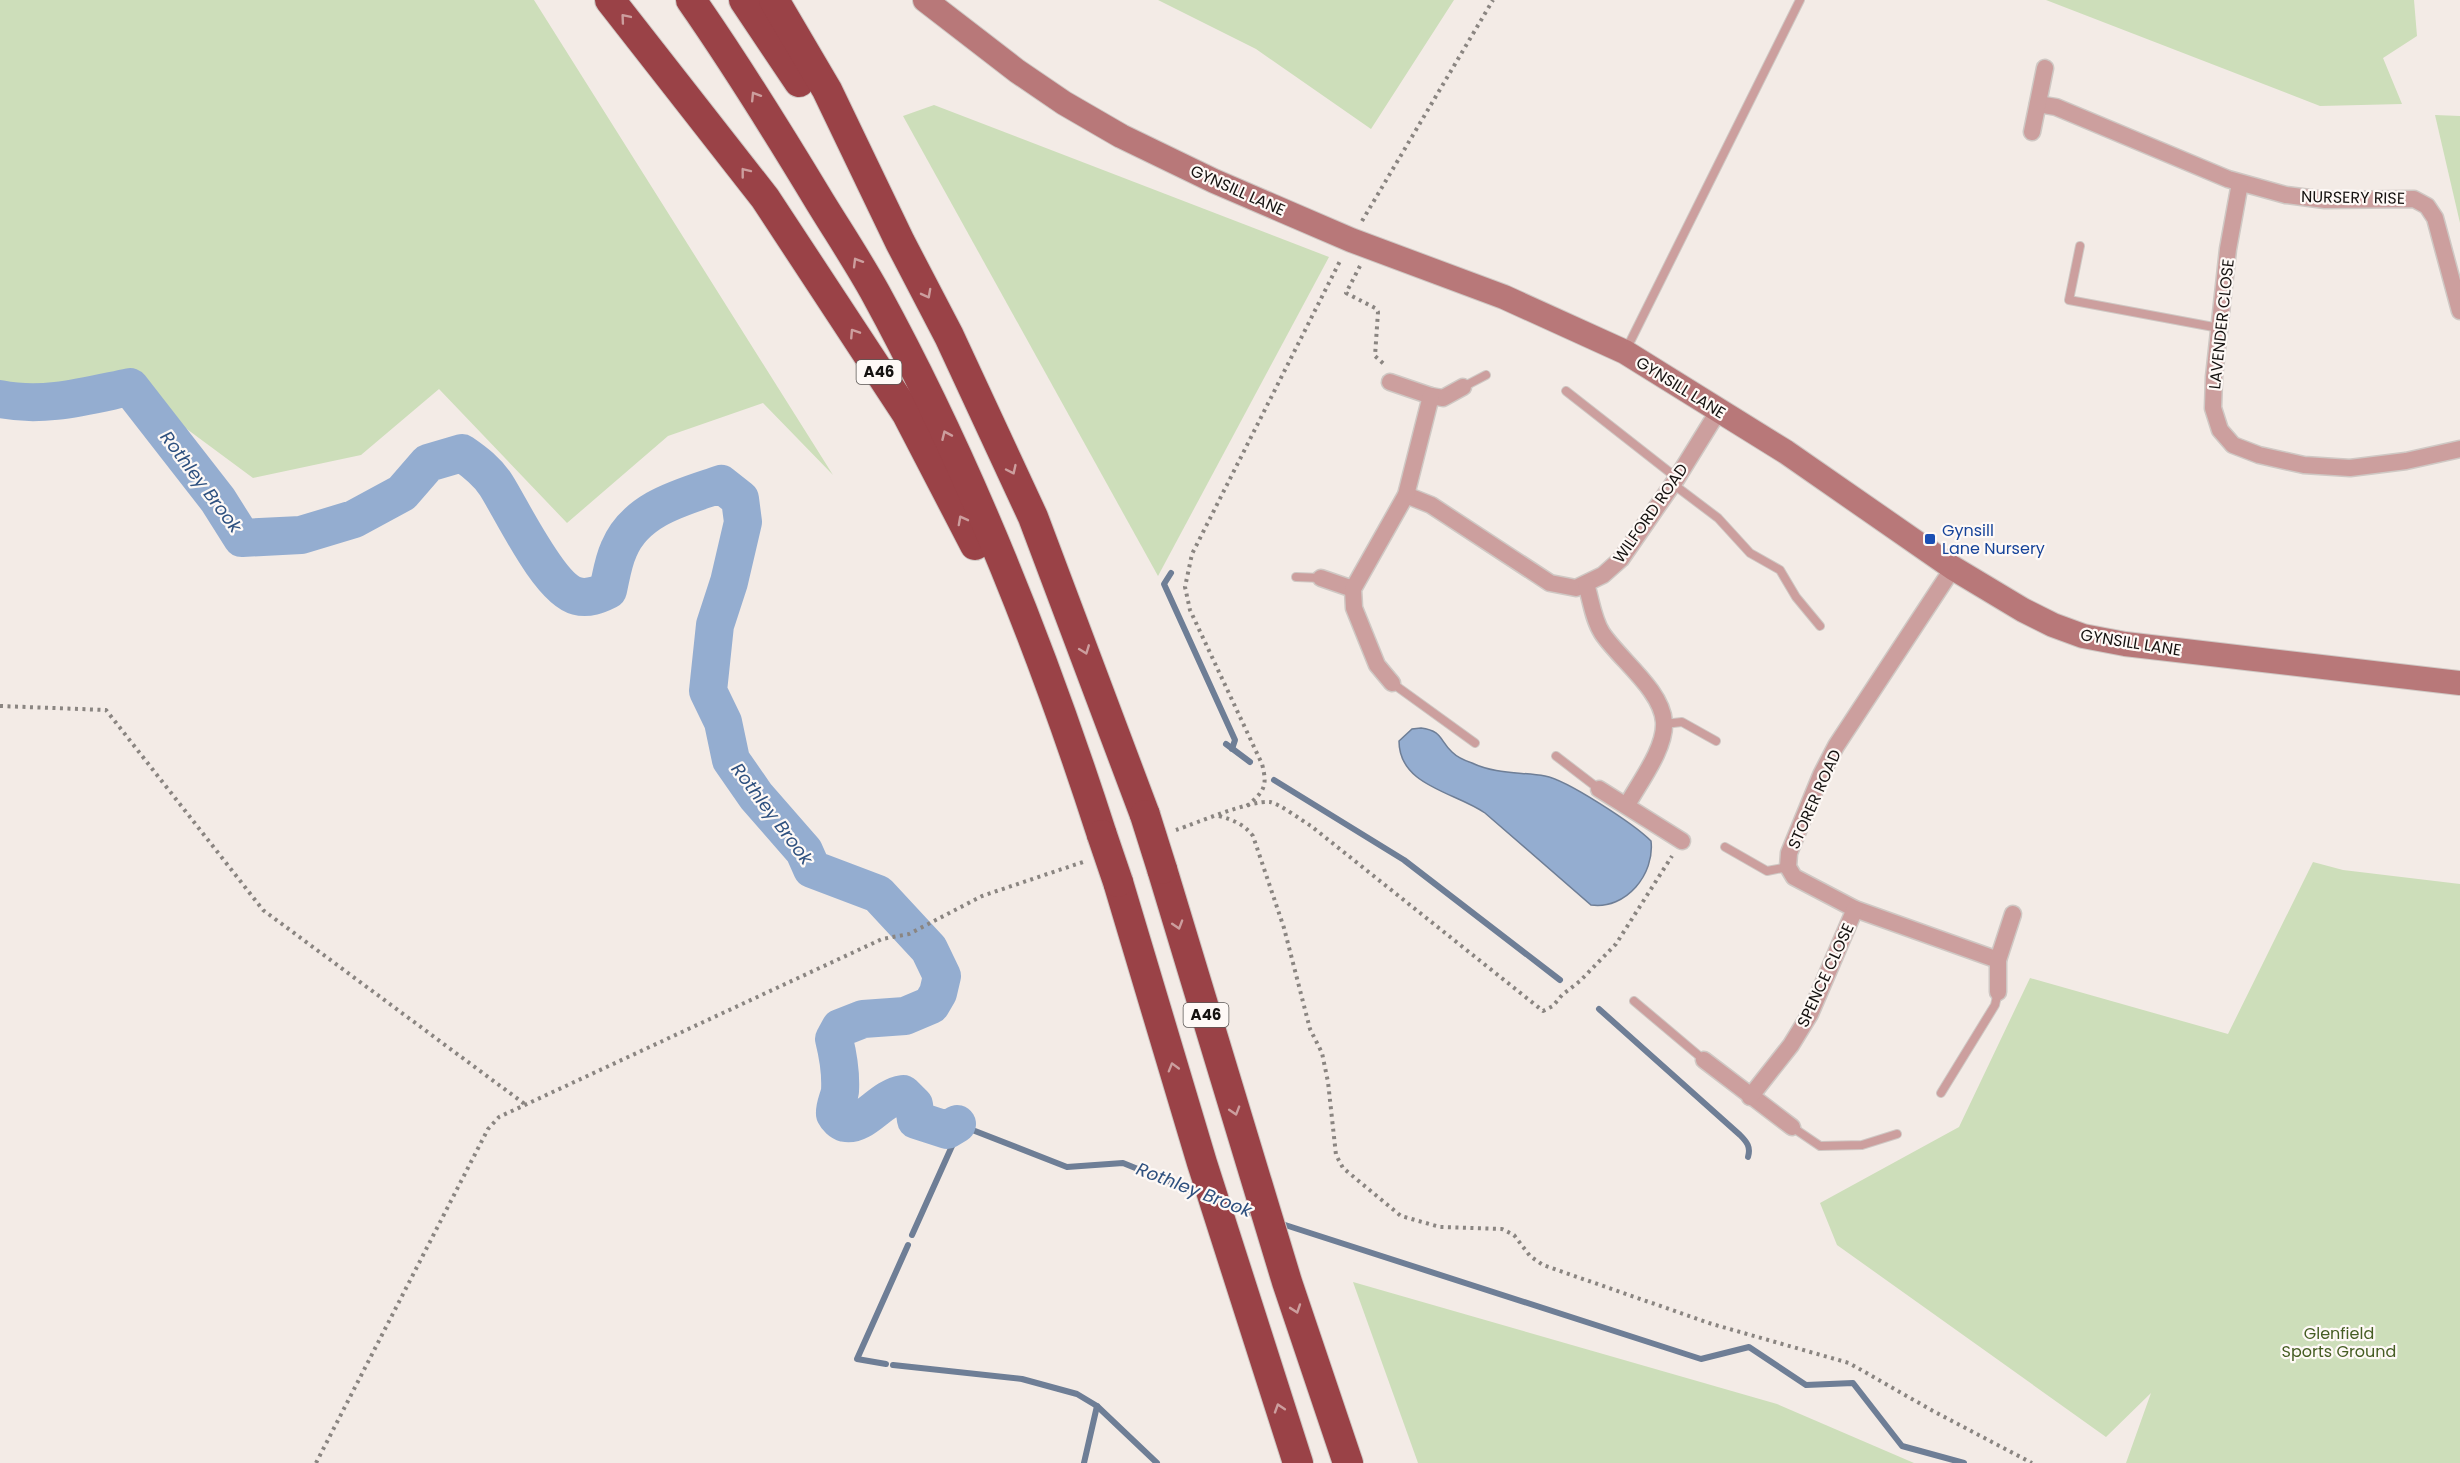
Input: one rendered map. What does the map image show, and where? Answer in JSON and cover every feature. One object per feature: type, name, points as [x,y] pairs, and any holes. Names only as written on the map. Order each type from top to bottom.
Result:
[{"type":"highway","name":"A46","points":[[610,0],[765,198],[907,414],[989,572],[1085,782]]},
{"type":"highway","name":"A46","points":[[691,0],[728,53],[876,294],[940,420],[1020,604],[1085,782],[1100,846],[1118,882],[1202,1163],[1298,1463]]},
{"type":"highway","name":"A46","points":[[744,0],[786,61],[900,242]]},
{"type":"highway","name":"A46","points":[[774,0],[827,90],[900,242],[949,336],[1034,517],[1145,815],[1278,1253],[1348,1463]]},
{"type":"street","name":"GYNSILL LANE","points":[[925,0],[1017,71],[1064,103],[1120,136],[1214,181],[1361,243],[1504,297],[1625,352],[1786,452],[1953,568],[2023,610],[2053,625],[2083,636],[2136,645],[2460,682]]},
{"type":"street","points":[[2032,132],[2045,68]]},
{"type":"street","name":"NURSERY RISE","points":[[2038,104],[2056,107],[2240,183],[2286,195],[2325,200],[2414,199],[2427,206],[2435,218],[2460,311]]},
{"type":"street","name":"LAVENDER CLOSE","points":[[2240,183],[2228,249],[2213,408],[2220,430],[2234,445],[2304,465],[2350,468],[2406,461],[2460,449]]},
{"type":"street","points":[[1393,383],[1443,398],[1463,387]]},
{"type":"street","points":[[1392,683],[1377,664],[1354,608],[1353,589],[1406,495],[1431,396]]},
{"type":"street","name":"WILFORD ROAD","points":[[1586,584],[1603,575],[1621,559],[1675,481],[1719,410]]},
{"type":"street","points":[[1406,495],[1431,505],[1550,583],[1576,588],[1586,584],[1600,629],[1612,648],[1636,673],[1660,707],[1664,724],[1658,752],[1627,805]]},
{"type":"street","name":"STORER ROAD","points":[[1953,568],[1836,746],[1821,775],[1793,843],[1788,867],[1794,877],[1855,909],[1998,960]]},
{"type":"street","points":[[1321,578],[1353,589]]},
{"type":"street","points":[[1599,789],[1682,841]]},
{"type":"street","name":"SPENCE CLOSE","points":[[1750,1097],[1791,1045],[1810,1014],[1855,909]]},
{"type":"street","points":[[1998,992],[1998,960],[2013,914]]},
{"type":"street","points":[[1704,1060],[1792,1127]]},
{"type":"lane","points":[[1625,352],[1800,0]]},
{"type":"lane","points":[[2080,246],[2069,300],[2220,328]]},
{"type":"lane","points":[[1463,387],[1486,375]]},
{"type":"lane","points":[[1566,391],[1718,518],[1750,553],[1780,570],[1796,597],[1820,626]]},
{"type":"lane","points":[[1296,577],[1321,578]]},
{"type":"lane","points":[[1392,683],[1475,743]]},
{"type":"lane","points":[[1664,724],[1682,722],[1716,741]]},
{"type":"lane","points":[[1556,756],[1599,789]]},
{"type":"lane","points":[[1725,847],[1767,871],[1788,867]]},
{"type":"lane","points":[[1941,1093],[1995,1005],[1998,992]]},
{"type":"lane","points":[[1634,1001],[1704,1060]]},
{"type":"lane","points":[[1792,1127],[1820,1146],[1862,1145],[1897,1134]]},
{"type":"path","points":[[1246,807],[1261,793],[1266,780],[1262,764],[1190,610],[1185,587],[1192,554],[1493,0]]},
{"type":"path","points":[[1361,243],[1346,293],[1375,308],[1378,312],[1375,356],[1390,370],[1393,383]]},
{"type":"path","points":[[0,706],[106,710],[263,910],[526,1105]]},
{"type":"path","points":[[1175,831],[1246,807],[1271,802],[1311,826],[1543,1011],[1580,981],[1616,945],[1682,841]]},
{"type":"path","points":[[1219,816],[1237,822],[1248,829],[1253,836],[1284,928],[1310,1029],[1322,1053],[1328,1082],[1336,1155],[1343,1168],[1401,1216],[1440,1227],[1502,1229],[1514,1235],[1530,1256],[1543,1265],[1712,1324],[1850,1363],[1933,1412],[2032,1463]]},
{"type":"path","points":[[316,1463],[488,1129],[499,1117],[874,943],[909,934],[982,896],[1100,846]]},
{"type":"green space","points":[[0,0],[534,0],[833,475],[763,403],[668,436],[567,523],[439,389],[361,455],[253,478],[130,387],[21,401],[0,397]]},
{"type":"green space","points":[[1158,0],[1454,0],[1371,129],[1256,49]]},
{"type":"green space","points":[[2046,0],[2414,0],[2417,36],[2383,58],[2402,104],[2320,106]]},
{"type":"green space","points":[[934,105],[1329,257],[1158,576],[903,116]]},
{"type":"green space","points":[[2435,115],[2460,116],[2460,223]]},
{"type":"green space","name":"Glenfield Sports Ground","points":[[2313,862],[2343,870],[2460,884],[2460,1463],[2126,1463],[2151,1393],[2106,1437],[1837,1245],[1820,1203],[1959,1127],[2030,978],[2228,1034]]},
{"type":"green space","points":[[1353,1282],[1777,1404],[1914,1463],[1418,1463]]},
{"type":"water","points":[[1421,728],[1437,734],[1456,756],[1481,767],[1545,776],[1568,785],[1642,833],[1651,841],[1651,853],[1648,866],[1636,887],[1616,902],[1591,905],[1485,813],[1418,778],[1401,756],[1399,741],[1412,729]]},
{"type":"waterway","name":"Rothley Brook","points":[[0,399],[49,402],[130,387],[218,500],[242,538],[301,535],[354,519],[402,493],[428,463],[462,453],[492,480],[532,547],[555,579],[566,590],[581,597],[593,596],[608,590],[619,549],[637,523],[677,499],[721,484],[740,499],[743,522],[729,582],[715,625],[708,691],[723,722],[731,760],[756,796],[804,851],[812,869],[878,894],[929,949],[942,976],[938,993],[931,1005],[905,1016],[863,1019],[840,1028],[834,1039],[840,1085],[835,1114],[845,1123],[859,1121],[887,1100],[903,1094],[914,1105],[916,1120],[947,1130],[957,1124]]},
{"type":"waterway","points":[[1171,573],[1164,584],[1235,740],[1232,749]]},
{"type":"waterway","points":[[1226,744],[1250,762]]},
{"type":"waterway","points":[[1274,780],[1404,860],[1560,980]]},
{"type":"waterway","points":[[1599,1009],[1740,1135],[1748,1145],[1748,1157]]},
{"type":"waterway","name":"Rothley Brook","points":[[957,1124],[1067,1167],[1123,1163],[1202,1195]]},
{"type":"waterway","points":[[912,1235],[961,1126]]},
{"type":"waterway","name":"Rothley Brook","points":[[1226,1204],[1256,1215]]},
{"type":"waterway","name":"Rothley Brook","points":[[1279,1223],[1701,1359],[1749,1347],[1806,1385],[1853,1383],[1902,1446],[1964,1463]]},
{"type":"waterway","points":[[886,1364],[857,1359],[908,1245]]},
{"type":"waterway","points":[[893,1365],[1022,1379],[1077,1394],[1097,1406],[1157,1463]]},
{"type":"waterway","points":[[1084,1463],[1097,1406]]},
{"type":"place","name":"Gynsill Lane Nursery","points":[[1930,539]]}]
